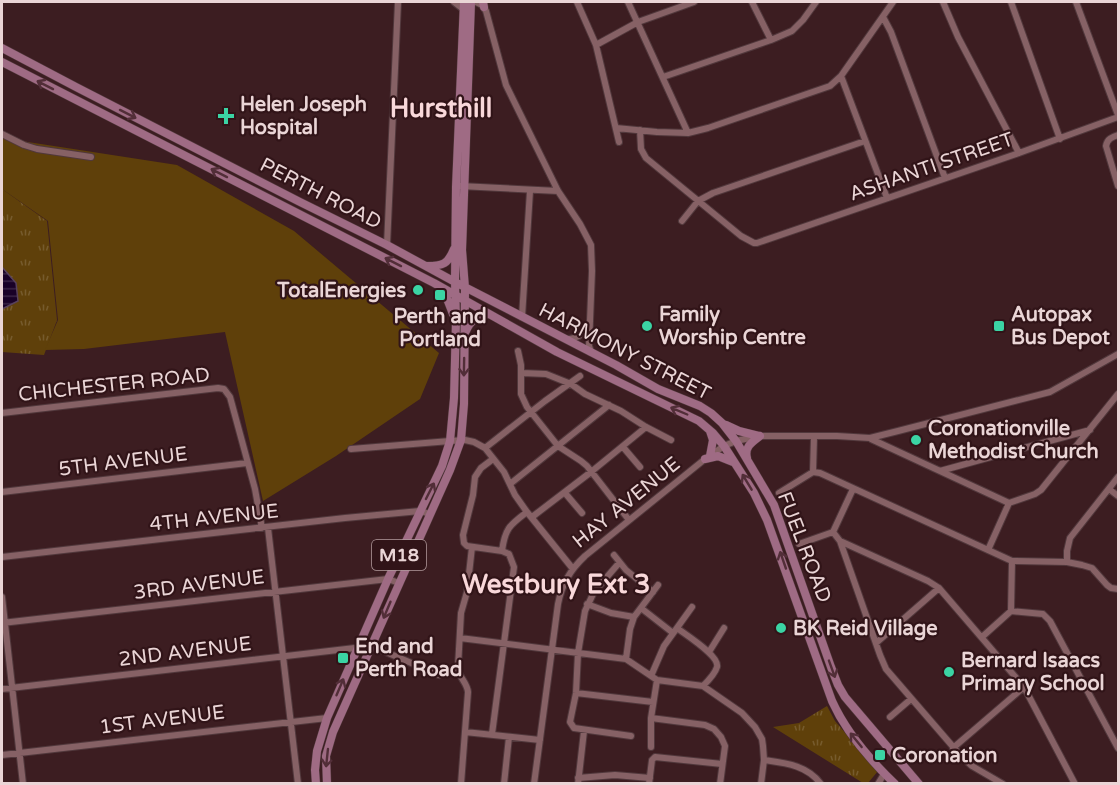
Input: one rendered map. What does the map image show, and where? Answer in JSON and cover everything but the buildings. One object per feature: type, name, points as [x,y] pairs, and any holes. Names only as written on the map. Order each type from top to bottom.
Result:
[{"type":"main road","points":[[455,282],[467,6]]},
{"type":"main road","name":"PERTH ROAD","points":[[2,48],[387,244],[455,282]]},
{"type":"main road","name":"PERTH ROAD","points":[[2,62],[465,300]]},
{"type":"main road","points":[[460,186],[465,288]]},
{"type":"main road","points":[[426,266],[445,264],[455,247]]},
{"type":"main road","name":"HARMONY STREET","points":[[455,282],[658,389],[700,406],[722,423],[736,441]]},
{"type":"main road","name":"M18","points":[[322,783],[315,770],[317,751],[327,718],[388,579],[442,466],[450,441],[454,398],[455,282]]},
{"type":"main road","points":[[438,286],[446,296],[456,321]]},
{"type":"main road","name":"M18","points":[[322,783],[329,743],[453,463],[461,440],[464,405],[465,288]]},
{"type":"main road","name":"HARMONY STREET","points":[[465,300],[557,352],[689,415],[707,426],[724,446]]},
{"type":"main road","points":[[464,334],[472,321],[482,315],[490,314]]},
{"type":"main road","points":[[722,423],[739,431],[759,436]]},
{"type":"main road","points":[[707,426],[713,440],[708,457],[718,456],[735,462]]},
{"type":"main road","points":[[748,460],[747,448],[759,436]]},
{"type":"main road","name":"FUEL ROAD","points":[[736,441],[777,512],[831,667],[842,692],[919,783]]},
{"type":"main road","name":"FUEL ROAD","points":[[724,446],[758,502],[772,531],[836,711],[852,736],[884,774],[895,783]]},
{"type":"street","points":[[387,244],[398,2]]},
{"type":"street","points":[[454,2],[467,6]]},
{"type":"street","points":[[476,2],[484,4],[506,85],[558,191],[589,240],[592,271],[589,346],[591,352]]},
{"type":"street","points":[[577,2],[596,45],[619,142]]},
{"type":"street","points":[[628,2],[688,133]]},
{"type":"street","points":[[596,45],[638,22],[694,2]]},
{"type":"street","points":[[752,2],[771,40]]},
{"type":"street","points":[[663,77],[792,31],[816,2]]},
{"type":"street","points":[[616,128],[688,133],[825,88],[841,76],[893,2]]},
{"type":"street","points":[[943,2],[958,37],[1019,153]]},
{"type":"street","points":[[1011,2],[1060,139]]},
{"type":"street","points":[[1076,2],[1119,116]]},
{"type":"street","points":[[883,16],[945,178]]},
{"type":"street","points":[[841,76],[887,198]]},
{"type":"street","name":"ASHANTI STREET","points":[[698,201],[741,236],[754,243],[761,242],[1060,139],[1119,116]]},
{"type":"street","points":[[639,130],[641,149],[646,158],[698,201]]},
{"type":"street","points":[[2,134],[37,149],[91,157]]},
{"type":"street","points":[[1119,135],[1111,138],[1106,146],[1119,186]]},
{"type":"street","points":[[682,221],[698,201],[713,193],[865,141]]},
{"type":"street","points":[[460,186],[558,191]]},
{"type":"street","points":[[522,317],[530,191]]},
{"type":"street","points":[[565,339],[573,339],[581,335],[590,324]]},
{"type":"street","points":[[518,351],[522,373],[520,394],[530,413],[558,446],[581,461],[629,520]]},
{"type":"street","points":[[736,441],[759,436],[870,438],[1050,392],[1119,354]]},
{"type":"street","points":[[522,373],[546,374],[571,384],[585,394],[671,440]]},
{"type":"street","points":[[485,448],[580,376]]},
{"type":"street","name":"CHICHESTER ROAD","points":[[2,413],[224,389],[228,394],[247,463]]},
{"type":"street","points":[[870,438],[1009,503],[1041,490],[1119,394]]},
{"type":"street","points":[[510,484],[609,405]]},
{"type":"street","points":[[502,551],[507,530],[565,493],[646,427]]},
{"type":"street","points":[[940,471],[1090,430]]},
{"type":"street","points":[[813,472],[814,437]]},
{"type":"street","points":[[351,449],[461,440],[474,442],[485,448],[504,471],[515,495],[573,569]]},
{"type":"street","name":"HAY AVENUE","points":[[534,783],[559,596],[563,584],[585,556],[708,457],[736,441]]},
{"type":"street","points":[[623,447],[640,467]]},
{"type":"street","points":[[492,734],[514,567],[509,554],[465,545],[463,535],[475,477],[481,468],[493,459]]},
{"type":"street","points":[[247,463],[265,528],[276,592],[298,783]]},
{"type":"street","name":"5TH AVENUE","points":[[2,492],[247,463]]},
{"type":"street","points":[[779,493],[813,472],[820,473],[1012,561],[1083,564],[1092,568],[1101,580],[1112,588],[1119,589]]},
{"type":"street","points":[[1067,562],[1070,538],[1119,477]]},
{"type":"street","points":[[799,544],[833,532],[853,489]]},
{"type":"street","points":[[1109,489],[1119,496]]},
{"type":"street","points":[[565,493],[582,513]]},
{"type":"street","points":[[988,550],[1009,503]]},
{"type":"street","name":"4TH AVENUE","points":[[2,557],[345,518],[420,511],[430,514]]},
{"type":"street","points":[[833,532],[840,541],[886,669],[966,761],[1003,783]]},
{"type":"street","points":[[840,541],[915,574],[939,588],[1024,687],[1075,783]]},
{"type":"street","points":[[461,783],[468,688],[458,671],[461,613],[467,592],[472,547]]},
{"type":"street","points":[[614,555],[619,563],[653,592]]},
{"type":"street","points":[[982,637],[1011,611],[1012,561]]},
{"type":"street","points":[[619,563],[587,604],[578,653],[576,693],[570,724],[584,731],[631,736]]},
{"type":"street","name":"3RD AVENUE","points":[[3,623],[388,579],[399,583]]},
{"type":"street","points":[[626,659],[634,617],[658,585]]},
{"type":"street","points":[[876,643],[939,588]]},
{"type":"street","points":[[2,597],[3,623],[23,783]]},
{"type":"street","points":[[587,604],[611,613],[634,617]]},
{"type":"street","points":[[651,747],[654,678],[660,652],[692,607]]},
{"type":"street","points":[[641,608],[709,652],[716,659],[717,665],[703,686]]},
{"type":"street","points":[[1011,611],[1042,614],[1050,621],[1119,748]]},
{"type":"street","points":[[709,652],[724,628]]},
{"type":"street","points":[[460,638],[626,659],[654,678],[703,686],[749,718],[756,727],[762,739],[764,760],[761,783]]},
{"type":"street","points":[[372,646],[439,675]]},
{"type":"street","name":"2ND AVENUE","points":[[2,689],[372,646]]},
{"type":"street","points":[[953,748],[1024,687]]},
{"type":"street","points":[[576,693],[653,702]]},
{"type":"street","points":[[890,717],[911,699]]},
{"type":"street","name":"1ST AVENUE","points":[[2,754],[327,718]]},
{"type":"street","points":[[651,718],[705,725],[714,729],[723,741],[725,751],[720,783]]},
{"type":"street","points":[[584,731],[578,781],[615,775],[649,781],[653,758],[660,757],[723,764]]},
{"type":"street","points":[[465,732],[540,740]]},
{"type":"street","points":[[504,783],[509,737]]},
{"type":"street","points":[[764,760],[796,765],[821,783]]},
{"type":"street","points":[[878,783],[884,774]]},
{"type":"green space","points":[[2,138],[177,165],[294,231],[439,353],[420,399],[336,456],[263,501],[225,332],[84,349],[45,350],[58,320],[48,221],[2,189]]},
{"type":"green space","points":[[2,189],[47,221],[57,320],[44,355],[2,352]]},
{"type":"green space","points":[[827,706],[835,721],[878,771],[868,783],[863,783],[773,727],[799,723]]},
{"type":"shaded area","points":[[2,267],[16,283],[18,301],[2,309]]},
{"type":"place","name":"Helen Joseph Hospital","points":[[226,116]]},
{"type":"place","name":"TotalEnergies","points":[[418,290]]},
{"type":"place","name":"Perth and Portland","points":[[440,295]]},
{"type":"place","name":"Family Worship Centre","points":[[647,326]]},
{"type":"place","name":"Autopax Bus Depot","points":[[999,326]]},
{"type":"place","name":"Coronationville Methodist Church","points":[[916,440]]},
{"type":"place","name":"BK Reid Village","points":[[781,628]]},
{"type":"place","name":"End and Perth Road","points":[[343,658]]},
{"type":"place","name":"Bernard Isaacs Primary School","points":[[949,672]]},
{"type":"place","name":"Coronation","points":[[880,755]]},
{"type":"district","name":"Hursthill","points":[[441,108]]},
{"type":"district","name":"Westbury Ext 3","points":[[556,584]]}]
